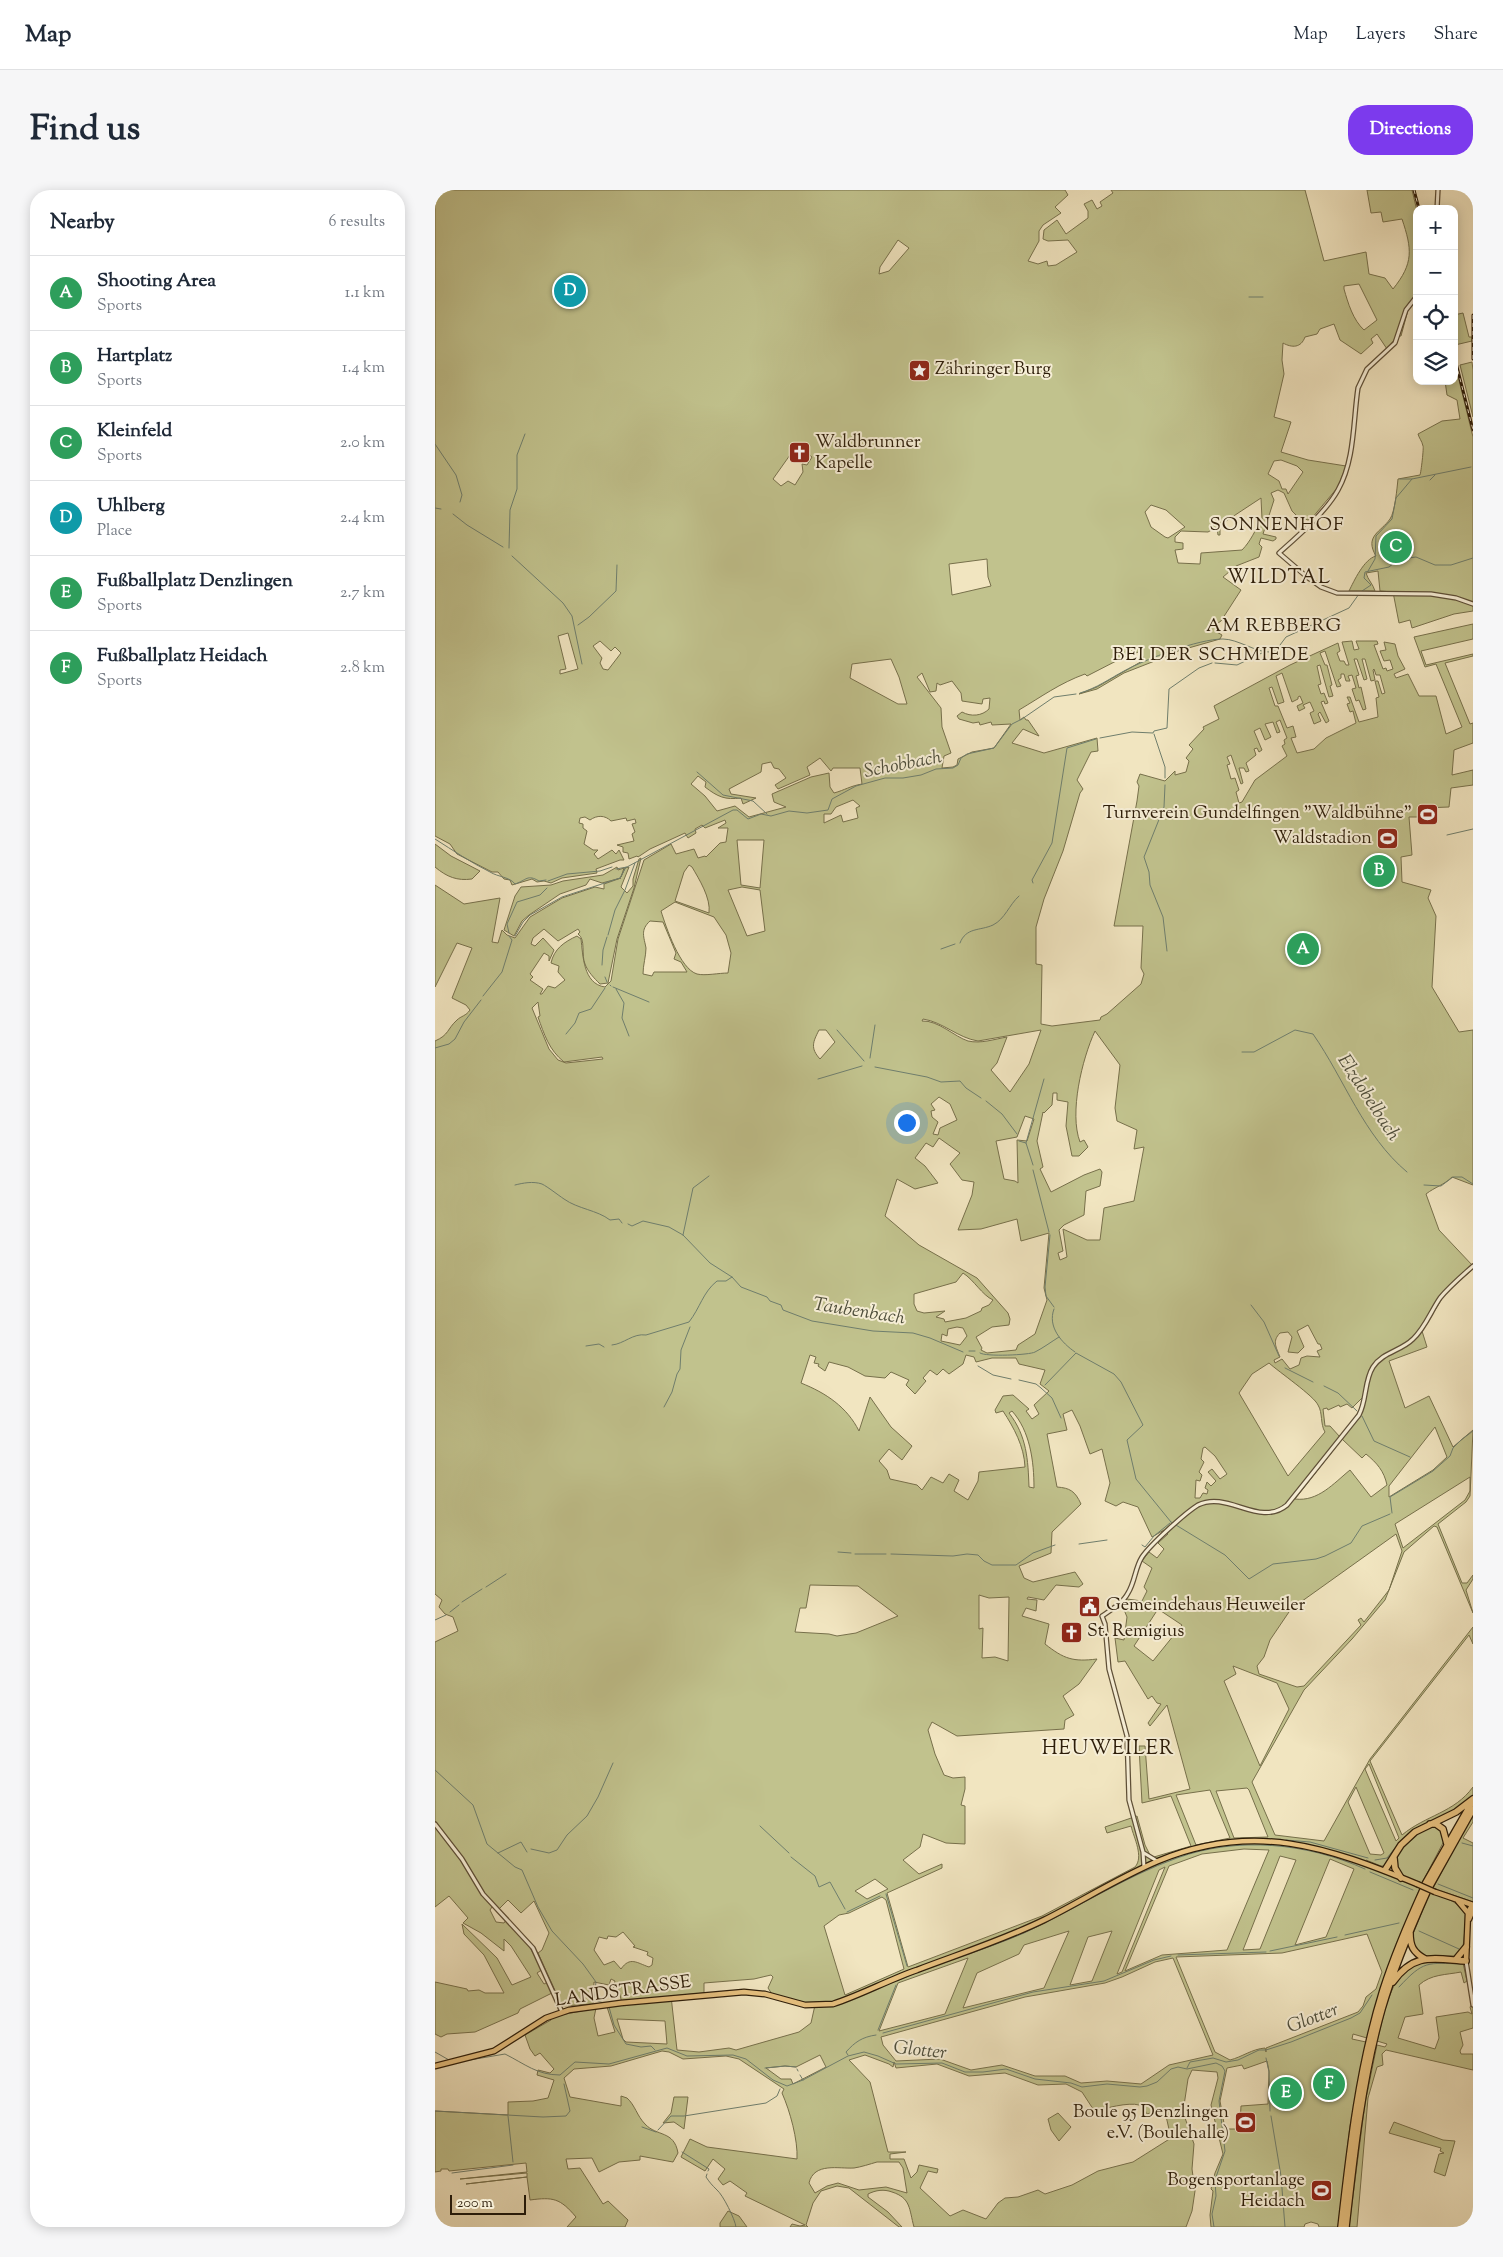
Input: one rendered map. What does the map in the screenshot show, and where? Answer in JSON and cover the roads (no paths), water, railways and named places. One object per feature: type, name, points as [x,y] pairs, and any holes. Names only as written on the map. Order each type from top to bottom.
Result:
[{"type":"highway","points":[[1387,1871],[1406,1840],[1427,1824],[1456,1812],[1473,1800]]},
{"type":"highway","points":[[1341,2227],[1354,2119],[1372,2028],[1391,1966],[1447,1844],[1473,1800]]},
{"type":"highway","points":[[1345,2227],[1364,2086],[1389,1988],[1426,1888],[1473,1809]]},
{"type":"highway","points":[[1427,1824],[1436,1824],[1443,1828],[1447,1844]]},
{"type":"highway","points":[[1394,1860],[1401,1878]]},
{"type":"highway","points":[[1409,1931],[1411,1946],[1414,1951],[1425,1958]]},
{"type":"highway","points":[[1455,1958],[1466,1947]]},
{"type":"highway","points":[[1389,1988],[1404,1969],[1425,1958],[1466,1959]]},
{"type":"main road","name":"LANDSTRASSE","points":[[435,2066],[493,2051],[546,2018],[562,2012],[603,2005],[744,1992],[760,1993],[797,2004],[812,2006],[824,2006],[841,2002],[901,1976],[1009,1935],[1055,1914],[1158,1861],[1183,1852],[1209,1846],[1261,1841],[1304,1845],[1365,1862],[1472,1908]]},
{"type":"main road","points":[[1457,1900],[1472,1908],[1466,1959]]},
{"type":"street","points":[[1437,190],[1437,205]]},
{"type":"street","points":[[1413,301],[1406,310],[1395,343],[1368,368],[1358,388],[1350,451],[1338,491],[1323,509],[1279,552],[1289,564],[1321,587],[1337,593],[1360,595],[1431,594],[1456,598],[1473,604]]},
{"type":"street","points":[[1146,1867],[1130,1807],[1127,1736],[1109,1669],[1105,1624],[1102,1616],[1126,1597],[1143,1557],[1195,1507],[1207,1502],[1221,1502],[1263,1513],[1275,1512],[1287,1505],[1359,1415],[1364,1403],[1369,1376],[1374,1366],[1386,1354],[1416,1337],[1441,1298],[1457,1279],[1473,1266]]},
{"type":"street","points":[[435,1824],[462,1860],[483,1894],[533,1948],[562,2012]]},
{"type":"street","points":[[1143,1852],[1146,1856],[1158,1861]]},
{"type":"street","points":[[1146,1856],[1146,1867]]},
{"type":"street","points":[[1466,1959],[1473,2005]]},
{"type":"waterway","points":[[1249,297],[1263,297]]},
{"type":"waterway","points":[[509,548],[510,510],[517,489],[517,455],[525,434]]},
{"type":"waterway","points":[[435,444],[456,475],[462,495],[460,502]]},
{"type":"waterway","points":[[1400,479],[1412,479],[1471,467]]},
{"type":"waterway","points":[[1430,480],[1435,475]]},
{"type":"waterway","points":[[1368,571],[1375,559],[1376,536],[1392,519],[1396,498],[1412,479]]},
{"type":"waterway","points":[[435,508],[441,509]]},
{"type":"waterway","points":[[453,514],[503,547]]},
{"type":"waterway","points":[[512,556],[563,603],[572,616],[582,664]]},
{"type":"waterway","name":"Schobbach","points":[[1362,591],[1371,585],[1364,578],[1365,572],[1389,567],[1408,558],[1416,557],[1435,565],[1451,565],[1473,558]]},
{"type":"waterway","points":[[578,625],[616,591],[617,565]]},
{"type":"waterway","name":"Schobbach","points":[[1080,693],[1145,661],[1172,650],[1200,642],[1223,639],[1270,652],[1277,649],[1286,637],[1349,608],[1359,594]]},
{"type":"waterway","points":[[1215,663],[1237,665],[1264,652]]},
{"type":"waterway","points":[[1100,738],[1132,732],[1153,733],[1154,731],[1167,728],[1169,689],[1199,668],[1212,663]]},
{"type":"waterway","name":"Schobbach","points":[[616,869],[627,867],[733,810],[737,810],[748,819],[761,814],[771,816],[789,811],[807,813],[828,810],[832,799],[856,786],[885,778],[903,778],[921,775],[936,769],[953,768],[967,754],[994,748],[1012,724],[1054,697],[1076,694]]},
{"type":"waterway","points":[[1154,734],[1165,767],[1165,778]]},
{"type":"waterway","points":[[1033,883],[1032,880],[1052,843],[1067,748],[1096,739]]},
{"type":"waterway","points":[[697,772],[723,795],[753,801],[767,814]]},
{"type":"waterway","points":[[1165,785],[1164,807],[1144,857],[1149,872],[1150,885],[1163,917],[1167,951]]},
{"type":"waterway","points":[[1447,835],[1473,829]]},
{"type":"waterway","name":"Schobbach","points":[[435,839],[493,874],[510,880],[515,884],[527,878],[539,881],[546,880]]},
{"type":"waterway","points":[[608,935],[615,910],[635,863]]},
{"type":"waterway","name":"Schobbach","points":[[548,881],[567,874],[600,871],[612,867]]},
{"type":"waterway","points":[[515,936],[523,922],[530,915],[562,897],[620,878],[626,867]]},
{"type":"waterway","points":[[509,933],[507,924],[517,902],[540,895],[547,888]]},
{"type":"waterway","points":[[960,943],[966,934],[997,922],[1019,896]]},
{"type":"waterway","points":[[483,996],[502,972],[512,940],[509,936]]},
{"type":"waterway","points":[[602,965],[603,950],[607,937]]},
{"type":"waterway","points":[[941,949],[955,944]]},
{"type":"waterway","points":[[605,977],[607,982]]},
{"type":"waterway","points":[[613,987],[649,1002]]},
{"type":"waterway","points":[[566,1034],[575,1023],[579,1013],[591,1009],[605,988]]},
{"type":"waterway","points":[[616,989],[624,1003],[622,1018],[629,1036]]},
{"type":"waterway","points":[[435,1048],[449,1044],[455,1039],[464,1022],[481,1000]]},
{"type":"waterway","points":[[870,1058],[875,1025]]},
{"type":"waterway","points":[[837,1030],[864,1061]]},
{"type":"waterway","name":"Elzdobelbach","points":[[1242,1052],[1254,1052],[1295,1030],[1313,1034],[1366,1124],[1378,1141],[1407,1172]]},
{"type":"waterway","points":[[818,1079],[862,1066]]},
{"type":"waterway","points":[[875,1067],[927,1077],[941,1082],[960,1081],[966,1088],[981,1098]]},
{"type":"waterway","points":[[1026,1143],[1044,1079]]},
{"type":"waterway","points":[[986,1101],[1002,1114],[1017,1134]]},
{"type":"waterway","points":[[1019,1141],[1026,1143],[1033,1165]]},
{"type":"waterway","points":[[1033,1170],[1049,1232]]},
{"type":"waterway","points":[[683,1235],[693,1188],[709,1176]]},
{"type":"waterway","name":"Elzdobelbach","points":[[1424,1185],[1441,1186],[1453,1177],[1462,1177],[1473,1184]]},
{"type":"waterway","name":"Taubenbach","points":[[515,1185],[532,1182],[542,1184],[575,1205],[610,1220],[619,1219],[622,1223]]},
{"type":"waterway","name":"Taubenbach","points":[[628,1224],[632,1226],[643,1221],[669,1227],[683,1235],[710,1263],[732,1277],[741,1287],[767,1297],[770,1301],[781,1305],[783,1310],[812,1321],[873,1331],[913,1333],[963,1352]]},
{"type":"waterway","points":[[1050,1235],[1045,1287],[1046,1296],[1054,1307]]},
{"type":"waterway","points":[[612,1345],[689,1322],[712,1285],[717,1281],[726,1281],[732,1277]]},
{"type":"waterway","points":[[1251,1305],[1264,1322],[1279,1356]]},
{"type":"waterway","points":[[1054,1309],[1052,1316],[1054,1328],[1065,1344],[1075,1352]]},
{"type":"waterway","points":[[664,1407],[672,1392],[680,1369],[681,1350],[690,1327]]},
{"type":"waterway","points":[[980,1353],[998,1355],[1031,1353],[1059,1337]]},
{"type":"waterway","points":[[586,1346],[599,1344],[604,1347]]},
{"type":"waterway","points":[[969,1351],[975,1351]]},
{"type":"waterway","name":"Taubenbach","points":[[1045,1385],[1076,1353],[1114,1374],[1121,1382],[1143,1425],[1127,1440],[1136,1479],[1171,1522],[1225,1555],[1249,1579],[1273,1564],[1316,1559],[1325,1556],[1351,1543],[1362,1526],[1390,1514]]},
{"type":"waterway","name":"Taubenbach","points":[[978,1366],[993,1375],[1011,1379]]},
{"type":"waterway","points":[[1285,1368],[1313,1382]]},
{"type":"waterway","name":"Taubenbach","points":[[1019,1380],[1036,1384],[1041,1388]]},
{"type":"waterway","points":[[1324,1386],[1338,1393],[1357,1411]]},
{"type":"waterway","points":[[1041,1388],[1052,1398],[1061,1418]]},
{"type":"waterway","points":[[1362,1416],[1374,1441],[1410,1457]]},
{"type":"waterway","name":"Taubenbach","points":[[1392,1513],[1390,1497],[1433,1471],[1450,1456],[1453,1448],[1473,1431]]},
{"type":"waterway","points":[[1142,1545],[1145,1547],[1154,1536],[1170,1523]]},
{"type":"waterway","points":[[1079,1544],[1107,1540]]},
{"type":"waterway","points":[[891,1554],[953,1556],[967,1554],[978,1555],[992,1565],[1016,1565],[1033,1553],[1055,1545]]},
{"type":"waterway","points":[[838,1552],[851,1553]]},
{"type":"waterway","points":[[855,1554],[886,1554]]},
{"type":"waterway","points":[[486,1587],[506,1574]]},
{"type":"waterway","points":[[462,1602],[482,1589]]},
{"type":"waterway","points":[[450,1612],[459,1605]]},
{"type":"waterway","points":[[435,1620],[446,1615]]},
{"type":"waterway","points":[[531,1849],[549,1853],[557,1850],[567,1835],[587,1816],[598,1797],[613,1763]]},
{"type":"waterway","points":[[435,1770],[473,1805],[487,1844],[515,1867],[522,1870],[538,1907],[552,1931],[583,1964],[596,1982],[594,2000],[604,2003]]},
{"type":"waterway","points":[[760,1826],[789,1853]]},
{"type":"waterway","points":[[1286,1840],[1310,1842],[1368,1858]]},
{"type":"waterway","points":[[498,1853],[521,1842],[527,1852]]},
{"type":"waterway","points":[[1462,1843],[1473,1846]]},
{"type":"waterway","points":[[897,1981],[1024,1933],[1138,1874],[1200,1851],[1248,1845],[1296,1848],[1320,1853],[1365,1869]]},
{"type":"waterway","points":[[1375,1860],[1387,1858],[1395,1848]]},
{"type":"waterway","points":[[791,1857],[815,1876],[819,1887],[830,1882],[845,1909]]},
{"type":"waterway","points":[[1370,1872],[1413,1890]]},
{"type":"waterway","points":[[1438,1884],[1473,1898]]},
{"type":"waterway","points":[[886,1894],[907,1966]]},
{"type":"waterway","points":[[847,1912],[880,1896]]},
{"type":"waterway","points":[[1345,1935],[1399,1923]]},
{"type":"waterway","points":[[1419,1931],[1459,1949]]},
{"type":"waterway","points":[[1270,1951],[1337,1937]]},
{"type":"waterway","points":[[1178,1955],[1266,1952]]},
{"type":"waterway","points":[[883,2033],[1033,1992],[1104,1981],[1154,1960],[1171,1956]]},
{"type":"waterway","name":"Glotter","points":[[1399,1987],[1414,1972],[1427,1965],[1441,1963],[1462,1964]]},
{"type":"waterway","points":[[878,2030],[896,1985]]},
{"type":"waterway","name":"Glotter","points":[[1187,2068],[1190,2062],[1213,2058],[1226,2062],[1238,2060],[1259,2050],[1266,2050],[1291,2042],[1360,2013],[1372,1995]]},
{"type":"waterway","points":[[609,2007],[614,2025],[626,2044],[641,2047],[651,2046],[655,2050]]},
{"type":"waterway","points":[[848,2055],[846,2052],[856,2043],[876,2035]]},
{"type":"waterway","name":"Glotter","points":[[458,2062],[505,2054],[538,2071],[560,2075],[575,2062],[609,2064],[667,2048],[687,2056],[733,2055],[746,2059],[773,2080],[787,2086],[803,2080],[848,2056],[864,2052],[896,2064],[942,2063],[965,2072],[1006,2069],[1035,2079],[1071,2083],[1082,2087],[1107,2084],[1147,2086],[1157,2082],[1171,2069],[1178,2067],[1187,2069],[1216,2063],[1222,2066],[1225,2071],[1219,2101],[1225,2151],[1215,2180],[1216,2196],[1212,2214],[1214,2227]]},
{"type":"waterway","name":"Glotter","points":[[435,2052],[449,2060]]},
{"type":"waterway","points":[[1266,2058],[1269,2072],[1270,2111]]},
{"type":"waterway","points":[[765,2068],[796,2067]]},
{"type":"waterway","name":"Glotter","points":[[800,2075],[803,2080]]},
{"type":"waterway","points":[[435,2111],[543,2117],[566,2116],[570,2111],[564,2084]]},
{"type":"waterway","points":[[658,2130],[671,2116],[684,2116],[766,2103],[777,2096],[780,2089]]},
{"type":"waterway","points":[[508,2116],[513,2162]]},
{"type":"waterway","points":[[1271,2116],[1281,2176],[1285,2227]]},
{"type":"waterway","points":[[642,2127],[656,2132]]},
{"type":"waterway","points":[[682,2152],[709,2169],[708,2171]]},
{"type":"waterway","points":[[452,2173],[513,2165]]},
{"type":"waterway","points":[[707,2174],[706,2177],[725,2202],[736,2227]]},
{"type":"railway","points":[[1414,190],[1418,205]]},
{"type":"railway","points":[[1473,315],[1473,359]]},
{"type":"railway","points":[[1458,371],[1473,430]]},
{"type":"place","name":"Uhlberg","points":[[570,291]]},
{"type":"place","name":"Zähringer Burg","points":[[919,370]]},
{"type":"place","name":"Waldbrunner Kapelle","points":[[799,453]]},
{"type":"place","name":"Kleinfeld","points":[[1396,547]]},
{"type":"place","name":"Turnverein Gundelfingen \"Waldbühne\"","points":[[1428,814]]},
{"type":"place","name":"Waldstadion","points":[[1388,839]]},
{"type":"place","name":"Hartplatz","points":[[1379,871]]},
{"type":"place","name":"Shooting Area","points":[[1303,949]]},
{"type":"place","name":"Gemeindehaus Heuweiler","points":[[1090,1606]]},
{"type":"place","name":"St. Remigius","points":[[1071,1632]]},
{"type":"place","name":"Fußballplatz Heidach","points":[[1329,2084]]},
{"type":"place","name":"Fußballplatz Denzlingen","points":[[1286,2093]]},
{"type":"place","name":"Boule 95 Denzlingen e.V. (Boulehalle)","points":[[1245,2123]]},
{"type":"place","name":"Bogensportanlage Heidach","points":[[1321,2191]]},
{"type":"district","name":"SONNENHOF","points":[[1277,525]]},
{"type":"district","name":"WILDTAL","points":[[1279,578]]},
{"type":"district","name":"AM REBBERG","points":[[1274,626]]},
{"type":"district","name":"BEI DER SCHMIEDE","points":[[1211,655]]},
{"type":"district","name":"HEUWEILER","points":[[1108,1749]]}]
